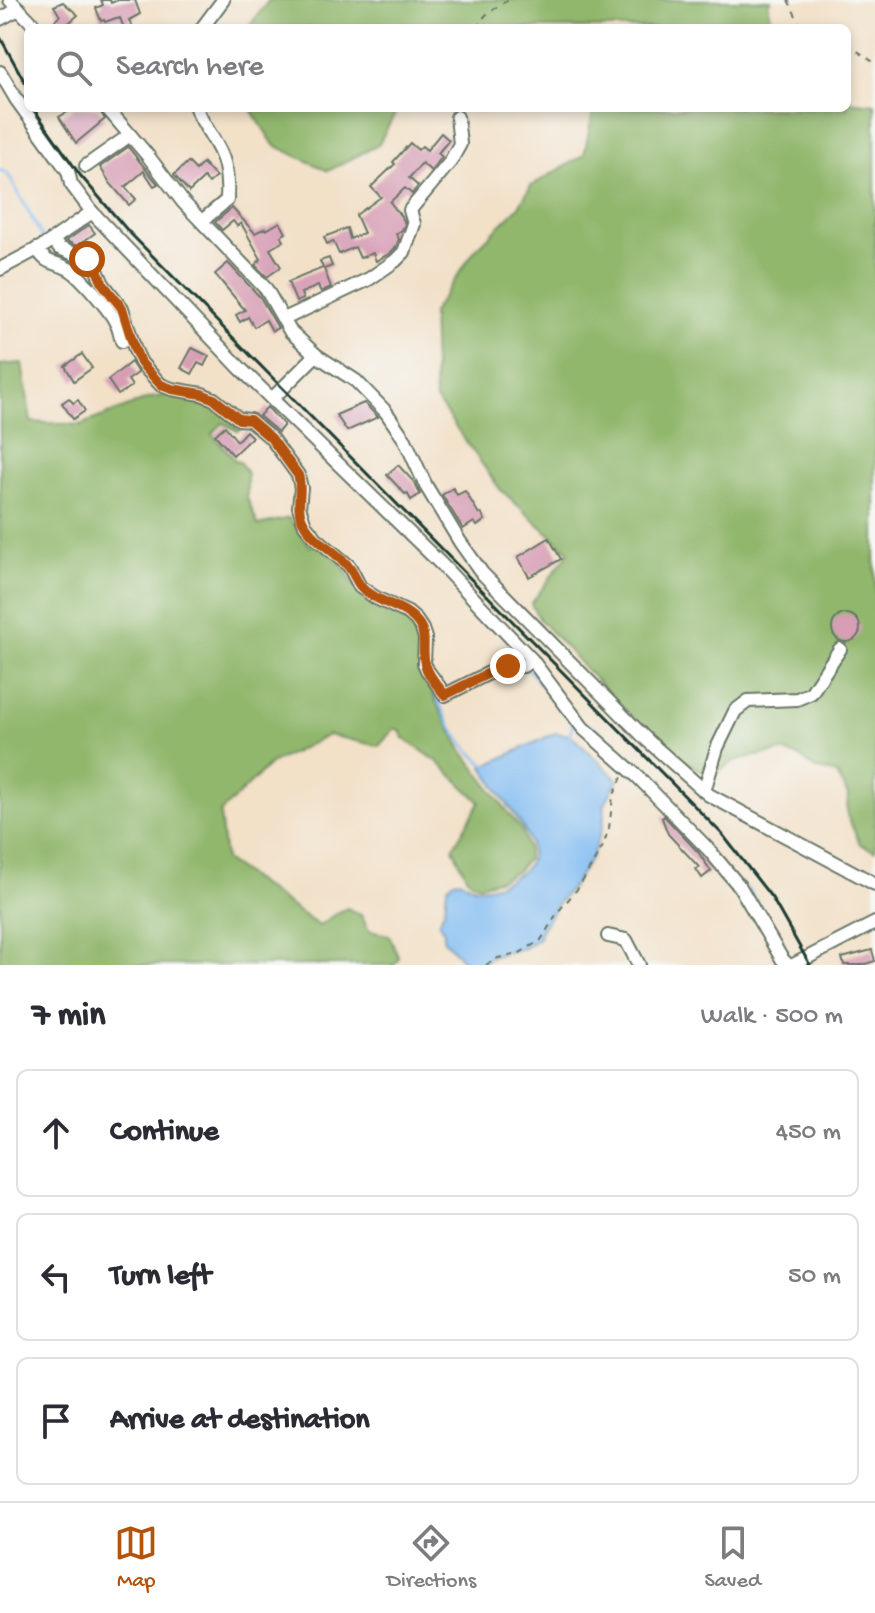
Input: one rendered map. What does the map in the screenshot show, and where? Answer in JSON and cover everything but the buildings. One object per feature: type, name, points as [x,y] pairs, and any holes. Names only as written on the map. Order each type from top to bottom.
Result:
[{"type":"street","points":[[205,24],[223,0]]},
{"type":"street","points":[[0,19],[15,5],[33,24]]},
{"type":"street","points":[[0,72],[24,110]]},
{"type":"street","points":[[25,112],[72,177],[71,184],[92,212],[214,341],[440,563],[580,724],[638,777],[723,865],[740,887],[782,959],[791,965],[875,923]]},
{"type":"street","points":[[110,112],[183,202],[266,289],[290,331],[316,355],[356,381],[386,412],[405,440],[433,497],[482,573],[647,740],[709,795],[875,884]]},
{"type":"street","points":[[198,112],[223,156],[228,192],[227,200],[202,221]]},
{"type":"street","points":[[284,319],[369,279],[404,252],[414,224],[410,210],[450,162],[460,144],[457,117]]},
{"type":"street","points":[[86,166],[130,135]]},
{"type":"street","points":[[0,269],[46,244],[92,212]]},
{"type":"street","points":[[46,244],[43,258],[51,264],[67,267],[86,284],[116,322],[122,341]]},
{"type":"street","points":[[46,244],[87,259],[96,268],[103,284],[122,308],[141,363],[161,385],[214,399],[239,419],[250,420],[271,438],[298,475],[299,507],[305,525],[349,566],[360,587],[416,620],[425,638],[424,663],[445,695],[499,668],[527,664]]},
{"type":"street","points":[[272,399],[316,355]]},
{"type":"street","points":[[704,791],[717,748],[735,711],[748,701],[797,699],[811,693],[840,649]]},
{"type":"street","points":[[608,936],[626,940],[639,965]]},
{"type":"path","points":[[478,24],[487,12],[508,0]]},
{"type":"path","points":[[788,0],[800,24]]},
{"type":"path","points":[[851,47],[875,63]]},
{"type":"path","points":[[486,965],[498,958],[518,954],[541,940],[557,913],[579,887],[603,846],[613,797],[623,779],[620,771]]},
{"type":"green space","points":[[269,0],[771,0],[768,4],[772,24],[251,24]]},
{"type":"green space","points":[[851,101],[875,104],[875,851],[860,844],[847,815],[848,795],[837,774],[814,768],[800,757],[782,751],[734,761],[721,770],[703,771],[665,751],[590,674],[540,620],[531,604],[569,552],[500,489],[435,398],[432,313],[475,250],[518,208],[531,186],[584,155],[593,112],[851,112]]},
{"type":"green space","points":[[253,112],[396,112],[378,145],[328,171],[274,145]]},
{"type":"green space","points":[[22,363],[31,422],[80,425],[150,398],[179,393],[197,395],[241,422],[242,429],[238,431],[223,423],[212,434],[247,473],[247,498],[258,525],[289,518],[310,546],[320,543],[341,563],[358,592],[370,602],[412,622],[420,634],[420,666],[439,708],[462,750],[522,831],[528,849],[527,859],[517,871],[479,885],[467,878],[453,848],[480,802],[438,762],[404,738],[399,729],[394,729],[379,746],[328,735],[270,764],[220,813],[225,860],[319,926],[347,908],[361,915],[369,931],[389,935],[399,958],[394,965],[0,965],[0,365]]},
{"type":"water","points":[[555,733],[575,739],[618,780],[605,803],[603,826],[592,856],[557,904],[539,938],[524,948],[493,956],[480,965],[467,965],[443,939],[444,931],[439,924],[449,886],[458,880],[479,888],[498,884],[525,868],[531,849],[523,827],[483,767]]},
{"type":"waterway","points":[[0,170],[8,174],[44,240]]},
{"type":"waterway","points":[[240,424],[257,433]]},
{"type":"waterway","points":[[528,669],[572,722]]},
{"type":"waterway","points":[[436,694],[456,735],[488,767]]},
{"type":"waterway","points":[[569,739],[573,723]]},
{"type":"waterway","points":[[587,725],[601,732],[610,745]]},
{"type":"waterway","points":[[748,889],[788,953]]},
{"type":"railway","points":[[0,37],[24,81]]},
{"type":"railway","points":[[36,112],[80,175],[128,231],[722,834],[772,898],[810,965]]},
{"type":"route","points":[[87,259],[122,308],[141,363],[161,385],[214,399],[239,419],[250,420],[271,438],[298,475],[300,515],[305,525],[349,566],[360,587],[416,620],[425,638],[424,663],[445,695],[508,666]]}]
